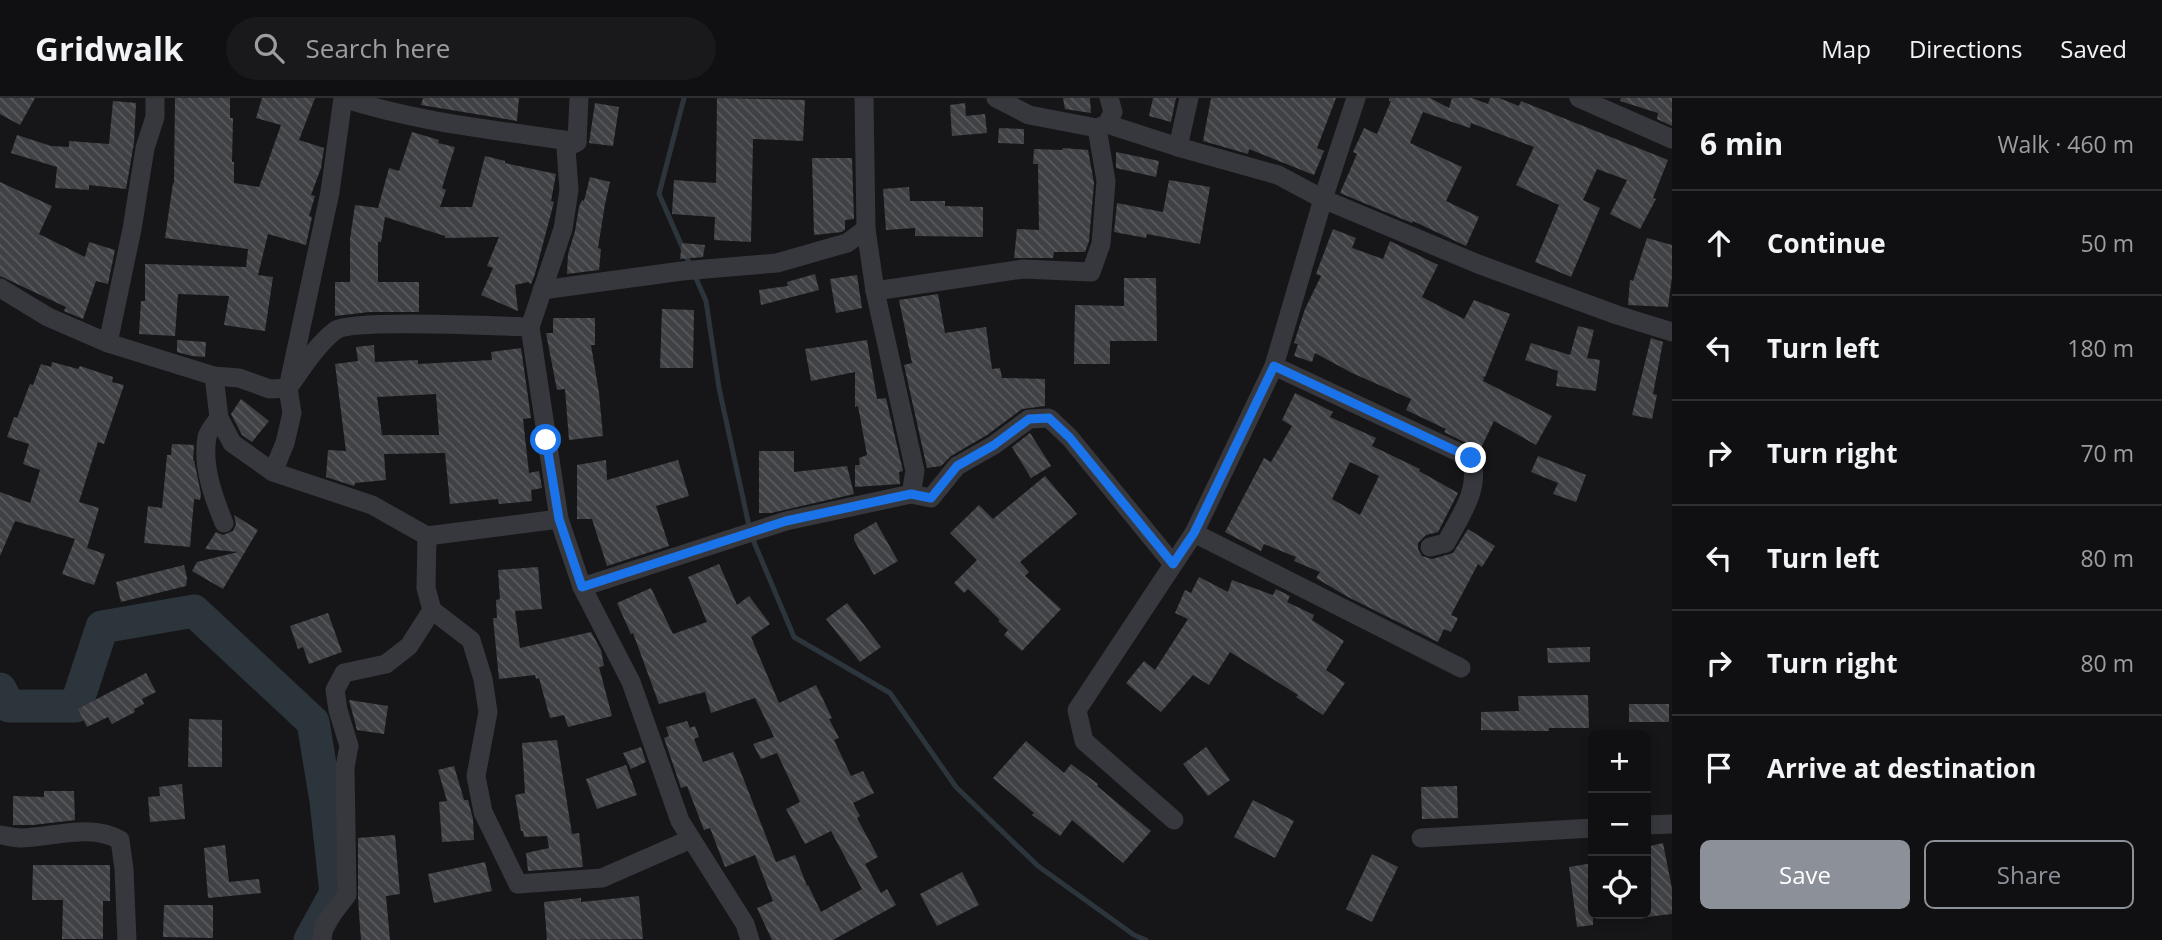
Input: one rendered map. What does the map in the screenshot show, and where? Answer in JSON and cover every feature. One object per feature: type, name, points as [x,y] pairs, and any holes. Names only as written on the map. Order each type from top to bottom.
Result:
[{"type":"street","points":[[108,344],[132,229],[145,148],[155,117],[155,98]]},
{"type":"street","points":[[273,472],[285,443],[292,413],[288,388],[330,192],[343,98],[382,111],[577,142]]},
{"type":"street","points":[[577,142],[579,98]]},
{"type":"street","points":[[864,98],[866,229],[875,291],[915,471],[911,494]]},
{"type":"street","points":[[996,98],[1029,116],[1102,126],[1278,175],[1323,199],[1478,264],[1616,316],[1672,332]]},
{"type":"street","points":[[875,291],[1023,269],[1091,272],[1101,244],[1106,181],[1102,126],[1113,112],[1109,98]]},
{"type":"street","points":[[1178,147],[1189,98]]},
{"type":"street","points":[[1174,820],[1083,741],[1077,710],[1194,533],[1274,366],[1356,98]]},
{"type":"street","points":[[1579,98],[1672,139]]},
{"type":"street","points":[[577,142],[566,148],[569,190],[563,229],[530,327],[559,519],[582,587],[631,682],[680,821],[745,924],[750,940]]},
{"type":"street","points":[[542,290],[682,271],[776,263],[847,243],[866,229]]},
{"type":"street","points":[[0,288],[48,317],[108,344],[214,376],[239,378],[270,389],[288,388],[338,328],[370,324],[530,327]]},
{"type":"street","points":[[1274,366],[1471,458],[1475,470],[1473,491],[1446,542],[1430,547]]},
{"type":"street","points":[[214,376],[219,418],[232,443],[273,472],[372,505],[428,536],[559,519]]},
{"type":"street","points":[[219,418],[208,434],[207,468],[213,498],[224,523]]},
{"type":"street","points":[[582,587],[786,521],[911,494],[931,498],[957,466],[994,445],[1029,419],[1049,418],[1070,438],[1173,564]]},
{"type":"street","points":[[1194,533],[1461,668]]},
{"type":"street","points":[[428,536],[426,589],[432,610],[471,640],[479,666],[488,712],[476,776],[478,788],[483,812],[518,884],[603,878],[691,839]]},
{"type":"street","points":[[322,940],[324,925],[346,895],[345,767],[349,746],[335,690],[344,673],[386,664],[409,646],[432,610]]},
{"type":"street","points":[[1651,825],[1672,824]]},
{"type":"street","points":[[1421,838],[1588,828]]},
{"type":"street","points":[[0,835],[22,838],[54,833],[107,833],[120,841],[127,940]]},
{"type":"building","points":[[0,98],[35,98],[20,125],[0,114]]},
{"type":"building","points":[[175,98],[230,98],[234,183],[259,187],[281,125],[256,118],[262,98],[315,98],[299,140],[324,148],[321,168],[311,195],[315,196],[309,216],[312,217],[306,245],[268,234],[258,275],[273,277],[265,331],[224,325],[229,296],[178,294],[175,336],[139,334],[141,301],[145,301],[145,264],[246,267],[248,249],[165,238],[174,183]]},
{"type":"building","points":[[423,98],[519,98],[517,121],[421,105]]},
{"type":"building","points":[[717,98],[805,100],[803,141],[753,139],[751,242],[714,240],[715,217],[672,214],[674,180],[716,183]]},
{"type":"building","points":[[1063,98],[1090,98],[1091,113],[1065,109]]},
{"type":"building","points":[[1153,98],[1176,98],[1171,122],[1149,116]]},
{"type":"building","points":[[1211,98],[1336,98],[1317,148],[1324,151],[1314,175],[1249,149],[1248,154],[1203,141]]},
{"type":"building","points":[[1389,98],[1430,98],[1449,108],[1452,98],[1472,98],[1488,104],[1490,98],[1499,98],[1519,106],[1521,101],[1668,160],[1653,198],[1656,199],[1640,229],[1610,214],[1627,180],[1597,169],[1583,200],[1600,208],[1571,277],[1535,262],[1559,205],[1516,185],[1534,147],[1471,123],[1470,128],[1423,112],[1410,143],[1462,167],[1446,201],[1479,217],[1466,246],[1413,221],[1412,223],[1340,193],[1357,154],[1353,152],[1364,128],[1377,134],[1391,101]]},
{"type":"building","points":[[1621,98],[1672,98],[1672,126],[1657,119],[1658,113],[1620,101]]},
{"type":"building","points":[[113,101],[136,103],[134,143],[126,189],[89,185],[89,190],[55,188],[57,167],[11,153],[17,135],[51,146],[69,147],[69,141],[109,144]]},
{"type":"building","points":[[595,103],[619,107],[613,146],[589,143]]},
{"type":"building","points":[[965,103],[966,116],[985,114],[987,133],[952,136],[950,105]]},
{"type":"building","points":[[999,128],[1024,129],[1024,144],[998,143]]},
{"type":"building","points":[[412,132],[455,147],[442,188],[446,190],[440,207],[472,207],[485,156],[556,174],[551,201],[554,202],[535,274],[531,284],[528,282],[515,285],[518,311],[481,295],[493,268],[487,266],[499,237],[445,238],[385,217],[381,242],[378,242],[378,282],[419,282],[419,312],[369,312],[335,316],[335,282],[350,282],[350,239],[355,205],[378,208],[389,168],[399,171]]},
{"type":"building","points":[[1034,149],[1088,150],[1094,183],[1089,241],[1085,252],[1054,252],[1053,258],[1014,258],[1017,229],[1039,230],[1038,164],[1033,164]]},
{"type":"building","points":[[1116,152],[1159,161],[1156,177],[1116,168]]},
{"type":"building","points":[[812,158],[852,158],[854,219],[845,220],[845,229],[842,232],[814,235]]},
{"type":"building","points":[[590,177],[610,182],[598,248],[601,249],[599,270],[567,274],[568,254],[579,207],[582,200],[584,201]]},
{"type":"building","points":[[1169,180],[1210,187],[1200,244],[1147,234],[1146,238],[1114,232],[1117,203],[1163,212]]},
{"type":"building","points":[[0,182],[52,206],[39,234],[85,257],[89,242],[115,250],[108,284],[96,281],[83,319],[64,311],[66,307],[0,276]]},
{"type":"building","points":[[909,187],[910,201],[945,201],[945,206],[983,207],[983,237],[915,236],[915,228],[886,230],[883,189]]},
{"type":"building","points":[[1333,229],[1356,238],[1352,248],[1383,259],[1390,241],[1438,265],[1422,297],[1464,319],[1474,300],[1510,314],[1485,377],[1481,376],[1483,381],[1552,416],[1536,445],[1494,421],[1480,450],[1444,432],[1446,429],[1406,410],[1411,399],[1315,353],[1312,362],[1294,356],[1298,344],[1294,343],[1305,309],[1321,276],[1316,274]]},
{"type":"building","points":[[1647,238],[1672,245],[1668,307],[1628,305],[1630,280],[1633,281]]},
{"type":"building","points":[[682,243],[705,245],[703,257],[680,259]]},
{"type":"building","points":[[815,274],[819,290],[761,305],[759,290],[788,286],[787,282]]},
{"type":"building","points":[[857,275],[862,308],[836,313],[830,279]]},
{"type":"building","points":[[1124,278],[1156,278],[1157,341],[1110,341],[1110,364],[1074,364],[1075,305],[1124,306]]},
{"type":"building","points":[[938,294],[945,333],[986,327],[992,369],[1000,368],[1002,378],[1045,379],[1045,406],[1022,409],[987,435],[951,456],[941,466],[927,468],[904,365],[912,363],[899,300]]},
{"type":"building","points":[[662,309],[694,310],[693,368],[660,368]]},
{"type":"building","points":[[553,318],[595,318],[595,345],[591,345],[603,436],[569,440],[565,389],[557,390],[546,333],[553,333]]},
{"type":"building","points":[[1578,326],[1594,330],[1587,358],[1600,360],[1596,391],[1556,386],[1558,371],[1525,360],[1531,343],[1570,355]]},
{"type":"building","points":[[1651,338],[1663,342],[1653,394],[1657,395],[1652,419],[1632,415]]},
{"type":"building","points":[[177,340],[206,342],[205,357],[177,352]]},
{"type":"building","points":[[867,340],[877,399],[886,398],[903,471],[899,472],[900,484],[855,487],[855,465],[860,465],[859,458],[867,455],[858,406],[855,407],[855,372],[811,381],[805,349]]},
{"type":"building","points":[[374,345],[375,362],[418,360],[418,364],[492,360],[491,352],[521,348],[531,418],[523,419],[529,473],[539,471],[542,488],[531,490],[532,501],[499,504],[498,499],[450,504],[445,453],[384,454],[386,480],[355,483],[354,486],[326,477],[328,450],[346,451],[335,364],[358,361],[356,347]],"holes":[[[436,394],[439,435],[382,435],[377,397]]]},
{"type":"building","points":[[52,362],[78,369],[80,366],[113,377],[112,382],[124,385],[104,444],[98,442],[79,502],[99,508],[87,548],[105,554],[94,585],[62,574],[75,539],[15,521],[0,556],[0,492],[30,503],[40,470],[23,464],[29,444],[7,437],[41,364],[51,367]]},
{"type":"building","points":[[1295,393],[1333,412],[1330,417],[1376,438],[1372,446],[1420,469],[1419,471],[1458,493],[1438,532],[1426,535],[1418,543],[1422,556],[1432,559],[1453,553],[1468,529],[1495,546],[1482,567],[1478,564],[1451,615],[1458,618],[1451,632],[1444,629],[1438,642],[1316,578],[1320,572],[1294,561],[1296,557],[1264,544],[1261,551],[1225,532],[1264,458],[1271,462],[1292,426],[1282,420]],"holes":[[[1350,462],[1379,476],[1360,515],[1332,499]]]},
{"type":"building","points":[[241,399],[269,421],[252,442],[242,435],[231,414]]},
{"type":"building","points":[[1030,433],[1051,466],[1031,478],[1012,447]]},
{"type":"building","points":[[172,444],[194,445],[193,461],[201,494],[200,500],[194,499],[190,547],[144,543],[148,506],[162,508],[167,455],[171,455]]},
{"type":"building","points":[[759,451],[794,451],[794,472],[847,466],[854,494],[771,513],[759,513]]},
{"type":"building","points":[[1538,456],[1586,475],[1576,502],[1553,494],[1558,483],[1531,472]]},
{"type":"building","points":[[606,460],[607,480],[678,460],[689,496],[656,506],[669,546],[607,566],[592,519],[577,519],[577,465]]},
{"type":"building","points":[[1045,476],[1077,514],[1020,562],[1029,572],[1025,576],[1061,609],[1022,651],[1004,635],[1008,630],[998,621],[1000,620],[968,589],[964,593],[954,583],[977,560],[950,533],[979,505],[993,519]]},
{"type":"building","points":[[234,515],[258,530],[223,589],[192,571],[197,562],[238,552],[205,549],[216,532],[223,535],[233,531],[236,524]]},
{"type":"building","points":[[876,522],[898,561],[874,575],[854,540],[854,535]]},
{"type":"building","points":[[719,564],[737,605],[749,596],[770,624],[751,637],[779,703],[816,685],[832,718],[829,719],[839,738],[834,740],[851,776],[863,771],[874,793],[853,803],[860,816],[857,818],[878,857],[865,864],[881,893],[887,889],[896,905],[833,940],[772,940],[757,908],[773,901],[755,855],[725,867],[710,828],[704,830],[687,786],[681,788],[664,738],[669,736],[666,727],[687,721],[690,728],[695,726],[699,737],[694,739],[703,762],[733,752],[776,862],[795,855],[821,912],[862,889],[831,831],[805,844],[786,809],[800,802],[777,753],[761,759],[753,744],[774,737],[755,698],[711,713],[705,692],[659,704],[633,633],[631,634],[617,603],[651,588],[673,634],[707,622],[688,577]]},
{"type":"building","points":[[184,565],[186,586],[121,602],[116,582]]},
{"type":"building","points":[[538,567],[542,609],[515,611],[520,648],[591,632],[601,650],[604,666],[599,667],[612,716],[568,727],[564,715],[550,718],[539,678],[536,679],[535,675],[499,679],[493,618],[497,618],[496,600],[500,599],[498,570]]},
{"type":"building","points":[[1199,577],[1228,592],[1232,580],[1273,595],[1276,589],[1290,596],[1287,602],[1314,615],[1312,620],[1344,641],[1326,670],[1345,683],[1323,715],[1296,697],[1298,695],[1230,652],[1209,685],[1193,675],[1161,712],[1126,683],[1144,661],[1155,670],[1188,619],[1175,613],[1185,590],[1191,593]]},
{"type":"building","points":[[847,603],[881,647],[860,662],[826,619]]},
{"type":"building","points":[[328,613],[342,652],[309,664],[303,647],[298,649],[290,626]]},
{"type":"building","points":[[1590,647],[1590,662],[1548,663],[1547,648]]},
{"type":"building","points":[[146,673],[156,692],[142,699],[144,704],[112,724],[108,717],[87,727],[78,709]]},
{"type":"building","points":[[1588,695],[1589,728],[1549,728],[1549,731],[1481,730],[1481,712],[1519,711],[1518,696]]},
{"type":"building","points":[[349,700],[388,706],[384,734],[357,730]]},
{"type":"building","points":[[1629,704],[1669,704],[1669,722],[1629,722]]},
{"type":"building","points":[[189,719],[222,720],[222,767],[188,767]]},
{"type":"building","points":[[557,740],[572,834],[579,833],[583,867],[528,871],[526,853],[549,848],[547,836],[524,837],[521,831],[515,795],[525,793],[522,743]]},
{"type":"building","points":[[1026,741],[1064,773],[1071,764],[1151,831],[1123,863],[1072,820],[1060,836],[1032,815],[1034,813],[993,778]]},
{"type":"building","points":[[641,747],[646,762],[631,769],[623,753]]},
{"type":"building","points":[[1206,747],[1230,780],[1208,796],[1183,764]]},
{"type":"building","points":[[626,765],[637,795],[597,809],[586,779]]},
{"type":"building","points":[[454,766],[464,800],[468,800],[473,819],[474,840],[442,842],[439,802],[447,801],[438,770]]},
{"type":"building","points":[[182,784],[185,819],[150,822],[148,797],[160,796],[159,787]]},
{"type":"building","points":[[1457,786],[1458,818],[1422,819],[1421,787]]},
{"type":"building","points":[[44,791],[74,791],[75,820],[13,825],[13,796],[44,797]]},
{"type":"building","points":[[1253,800],[1294,821],[1275,858],[1234,837]]},
{"type":"building","points":[[395,835],[400,894],[386,896],[390,940],[361,940],[358,838]]},
{"type":"building","points":[[1663,843],[1672,889],[1672,914],[1651,916],[1651,846]]},
{"type":"building","points":[[225,845],[229,882],[259,879],[261,893],[208,898],[204,848]]},
{"type":"building","points":[[1372,854],[1398,867],[1372,922],[1346,909]]},
{"type":"building","points":[[485,862],[492,891],[434,903],[428,874]]},
{"type":"building","points":[[1588,864],[1588,919],[1593,919],[1593,925],[1577,927],[1569,867]]},
{"type":"building","points":[[33,865],[110,865],[110,901],[103,901],[103,939],[62,939],[63,900],[32,900]]},
{"type":"building","points":[[962,872],[979,905],[937,926],[920,894]]},
{"type":"building","points":[[639,896],[643,939],[547,940],[544,902],[581,898],[581,902]]},
{"type":"building","points":[[164,905],[213,905],[213,938],[163,937]]},
{"type":"waterway","points":[[684,98],[659,194],[691,267]]},
{"type":"waterway","points":[[695,276],[706,301],[719,388],[751,535],[794,637],[890,693],[956,787],[1038,866],[1134,935],[1146,940]]},
{"type":"waterway","points":[[0,689],[9,706],[76,706],[102,627],[194,611],[313,722],[326,801],[336,893],[310,940]]},
{"type":"route","points":[[546,440],[559,519],[582,587],[786,521],[911,494],[931,498],[957,466],[994,445],[1029,419],[1049,418],[1070,438],[1173,564],[1194,533],[1274,366],[1471,458]]}]
